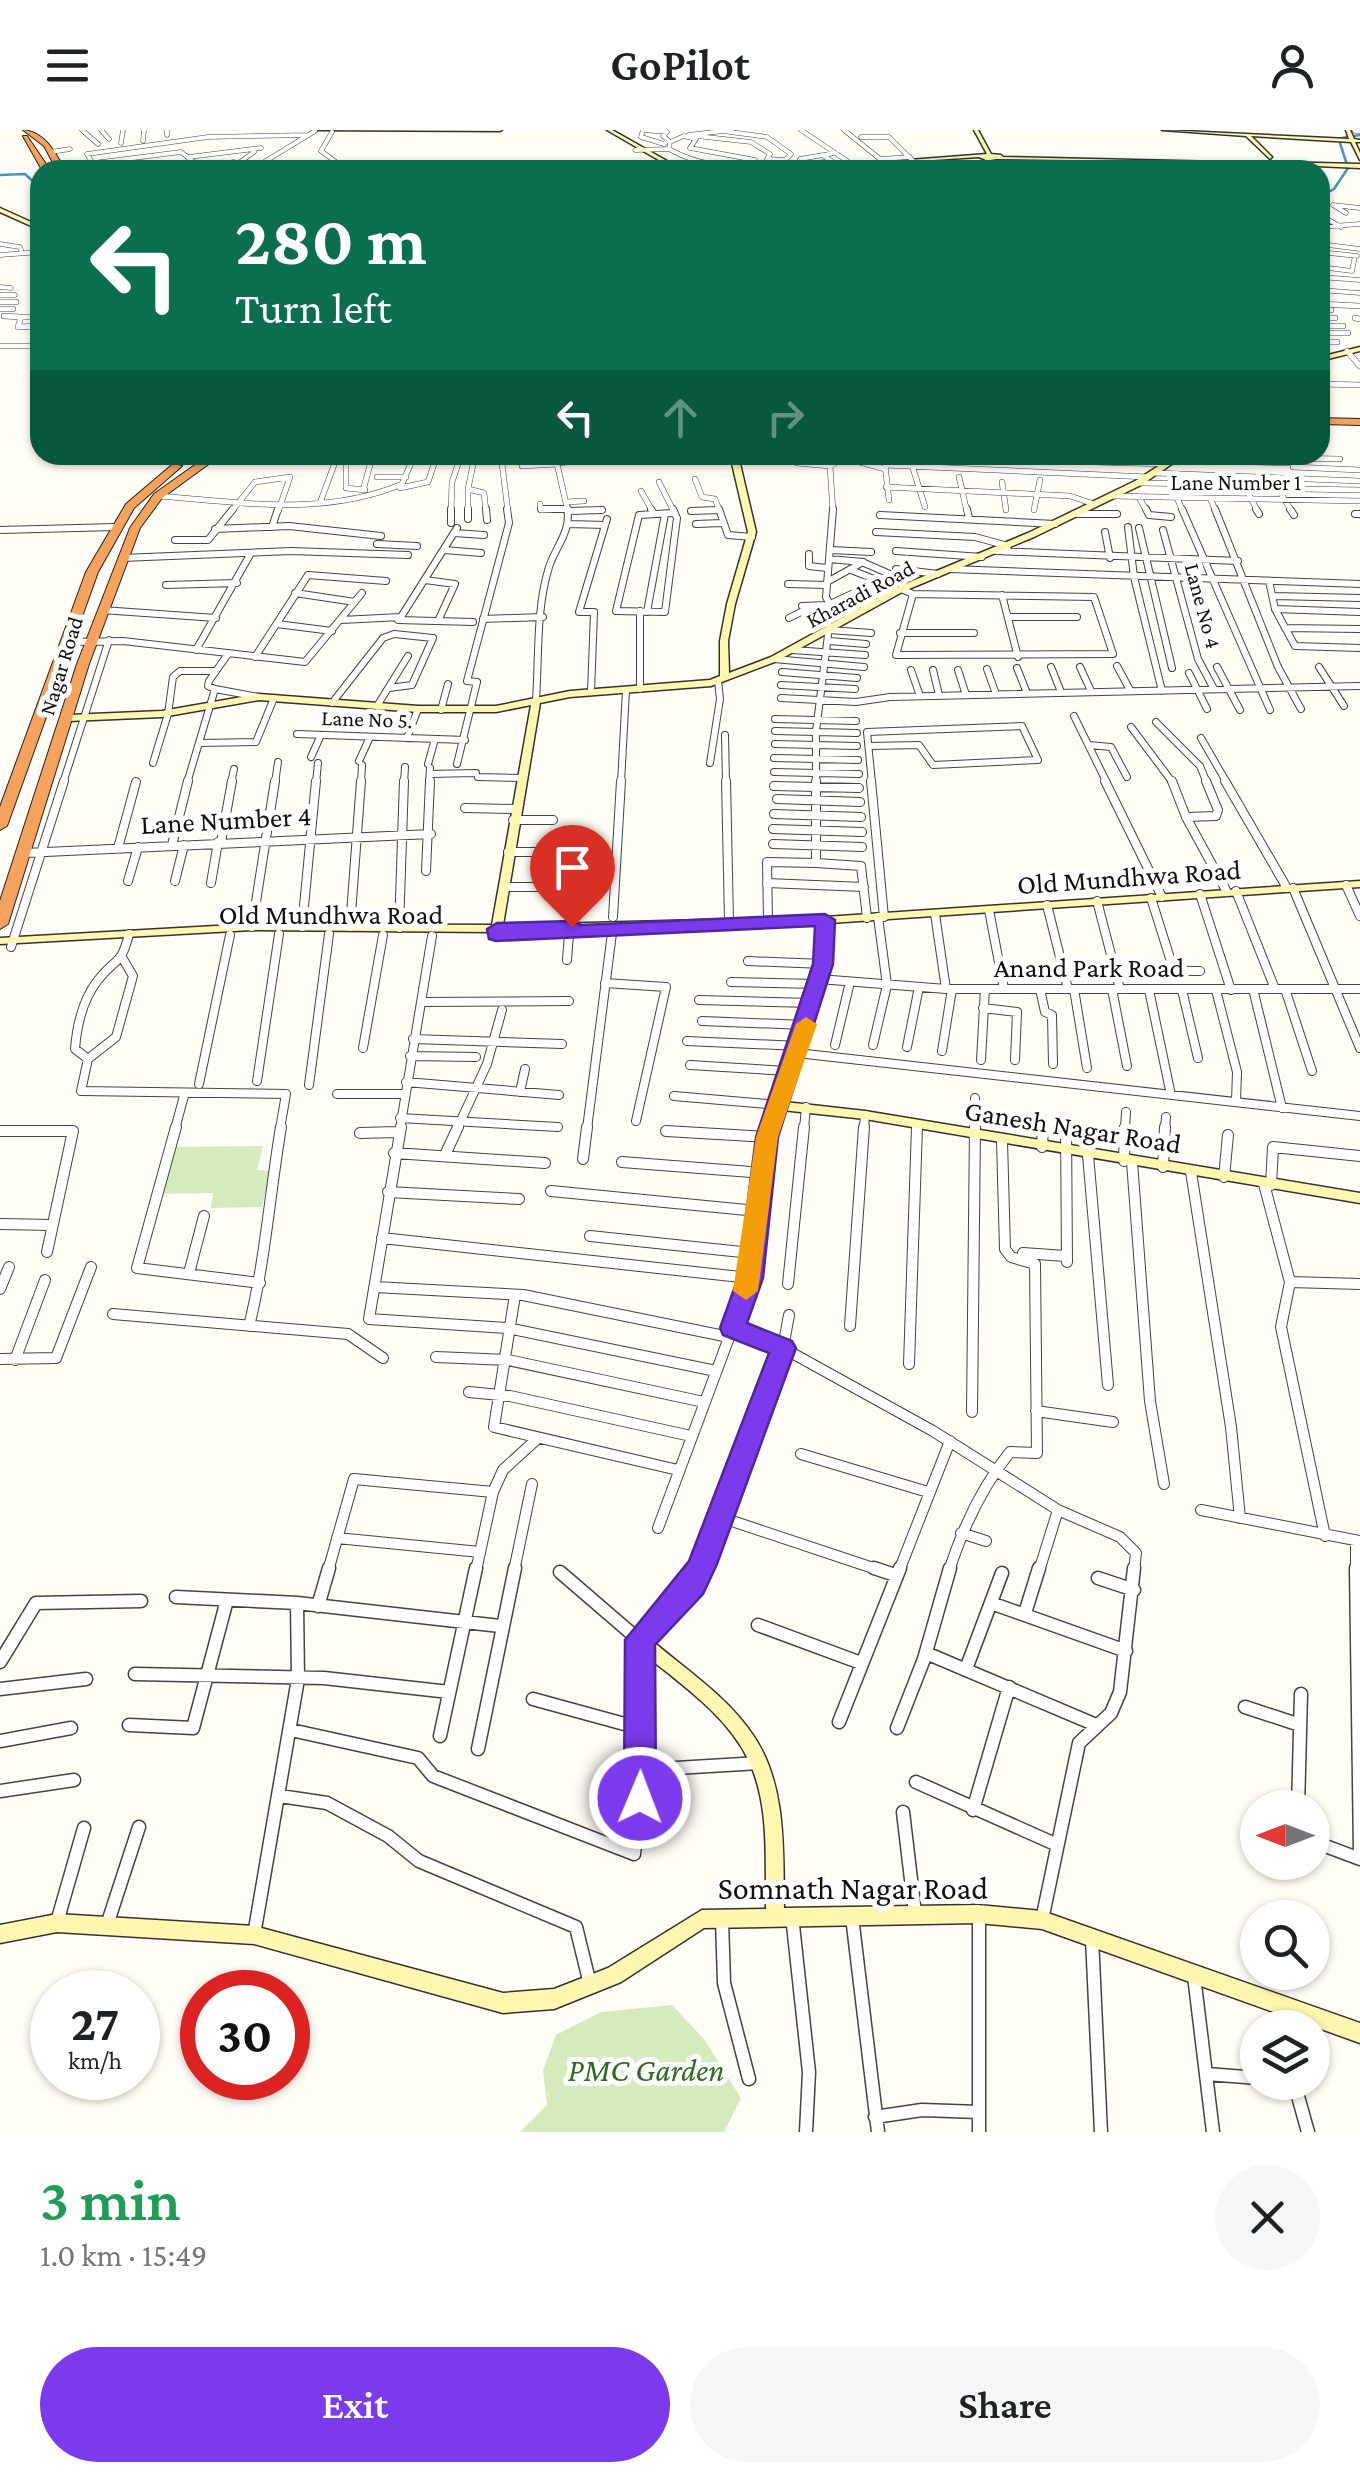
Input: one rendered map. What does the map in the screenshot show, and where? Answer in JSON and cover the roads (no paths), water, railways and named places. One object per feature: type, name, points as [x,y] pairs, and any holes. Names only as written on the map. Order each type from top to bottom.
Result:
[{"type":"highway","points":[[15,130],[42,148],[50,160]]},
{"type":"highway","points":[[27,131],[48,148],[53,160]]},
{"type":"highway","points":[[34,146],[48,148]]},
{"type":"highway","points":[[1330,418],[1360,420]]},
{"type":"highway","name":"Nagar Road","points":[[0,826],[63,642],[88,582],[119,522],[157,480],[179,465]]},
{"type":"highway","points":[[119,522],[192,465]]},
{"type":"highway","name":"Nagar Road","points":[[0,924],[91,641],[135,528],[158,496],[202,465]]},
{"type":"highway","points":[[88,582],[114,580]]},
{"type":"highway","points":[[28,744],[60,743]]},
{"type":"street","points":[[27,131],[37,130]]},
{"type":"street","points":[[82,130],[98,144]]},
{"type":"street","points":[[101,130],[109,138]]},
{"type":"street","points":[[121,142],[123,130]]},
{"type":"street","points":[[144,130],[144,141]]},
{"type":"street","points":[[92,160],[87,154],[174,146],[194,135],[496,130]]},
{"type":"street","points":[[643,130],[667,132],[663,136],[668,140],[664,144],[651,143],[641,137],[643,130]]},
{"type":"street","points":[[694,130],[704,132]]},
{"type":"street","points":[[802,130],[844,160]]},
{"type":"street","points":[[844,130],[881,160]]},
{"type":"street","points":[[976,130],[986,160]]},
{"type":"street","points":[[1164,130],[1251,138],[1332,140],[1355,136],[1360,163],[1330,163]]},
{"type":"street","points":[[239,132],[241,150]]},
{"type":"street","points":[[267,160],[313,132]]},
{"type":"street","points":[[332,132],[321,152],[333,160]]},
{"type":"street","points":[[610,132],[656,160]]},
{"type":"street","points":[[704,132],[688,135],[732,132],[760,145],[770,154],[766,159],[785,160],[791,154],[780,143],[742,132],[732,132],[704,132]]},
{"type":"street","points":[[217,134],[219,154]]},
{"type":"street","points":[[194,135],[204,160]]},
{"type":"street","points":[[261,148],[263,136]]},
{"type":"street","points":[[670,150],[670,142],[684,136],[696,139],[692,149]]},
{"type":"street","points":[[861,137],[889,137],[911,159]]},
{"type":"street","points":[[1251,138],[1259,156]]},
{"type":"street","points":[[760,145],[780,143]]},
{"type":"street","points":[[48,148],[70,150]]},
{"type":"street","points":[[210,160],[219,154],[261,148]]},
{"type":"street","points":[[239,160],[261,148]]},
{"type":"street","points":[[638,149],[692,149],[755,160]]},
{"type":"street","points":[[638,149],[660,160]]},
{"type":"street","points":[[670,150],[705,160]]},
{"type":"street","points":[[117,160],[180,152],[198,160]]},
{"type":"street","points":[[801,160],[835,154]]},
{"type":"street","points":[[221,160],[248,155]]},
{"type":"street","points":[[169,158],[188,156],[198,160]]},
{"type":"street","points":[[711,160],[718,156]]},
{"type":"street","points":[[824,156],[830,160]]},
{"type":"street","points":[[896,160],[985,156],[1259,156],[1274,160]]},
{"type":"street","points":[[933,160],[985,156]]},
{"type":"street","points":[[999,156],[1240,160],[1259,156],[1274,160]]},
{"type":"street","points":[[1346,213],[1334,204],[1360,210]]},
{"type":"street","points":[[0,210],[30,224]]},
{"type":"street","points":[[1359,224],[1344,215],[1360,210]]},
{"type":"street","points":[[1330,221],[1343,228]]},
{"type":"street","points":[[1330,227],[1359,224]]},
{"type":"street","points":[[1330,268],[1357,268],[1355,234]]},
{"type":"street","points":[[0,244],[20,247],[22,253]]},
{"type":"street","points":[[1330,246],[1357,252]]},
{"type":"street","points":[[1330,252],[1357,252]]},
{"type":"street","points":[[0,255],[30,253]]},
{"type":"street","points":[[1330,278],[1360,280]]},
{"type":"street","points":[[0,298],[11,288]]},
{"type":"street","points":[[1330,291],[1360,293]]},
{"type":"street","points":[[0,298],[15,302],[0,298]]},
{"type":"street","points":[[1330,307],[1360,306]]},
{"type":"street","points":[[4,316],[30,317]]},
{"type":"street","points":[[21,317],[16,326],[30,326]]},
{"type":"street","points":[[1330,319],[1335,318]]},
{"type":"street","points":[[1330,324],[1343,326]]},
{"type":"street","points":[[1330,334],[1348,334]]},
{"type":"street","points":[[1330,342],[1337,342]]},
{"type":"street","points":[[0,346],[30,346]]},
{"type":"street","points":[[1330,354],[1360,349]]},
{"type":"street","points":[[1347,351],[1360,366]]},
{"type":"street","points":[[1330,384],[1360,386]]},
{"type":"street","points":[[1330,459],[1340,459]]},
{"type":"street","points":[[320,503],[334,465]]},
{"type":"street","points":[[346,465],[347,501]]},
{"type":"street","points":[[370,465],[364,487],[370,496]]},
{"type":"street","points":[[394,489],[406,478],[411,465]]},
{"type":"street","points":[[158,496],[281,503],[347,501],[428,482],[434,465]]},
{"type":"street","points":[[398,620],[454,528],[452,482],[458,465]]},
{"type":"street","points":[[468,519],[473,465]]},
{"type":"street","points":[[457,764],[477,682],[467,680],[509,523],[503,465]]},
{"type":"street","points":[[522,466],[529,465]]},
{"type":"street","points":[[496,932],[536,700],[549,567],[569,524],[557,465]]},
{"type":"street","points":[[710,763],[724,641],[752,537],[736,465]]},
{"type":"street","points":[[819,465],[830,466],[834,516],[828,605]]},
{"type":"street","points":[[873,465],[885,469]]},
{"type":"street","points":[[889,500],[885,465],[988,469],[1002,476],[1078,472],[1360,481]]},
{"type":"street","points":[[912,465],[925,508]]},
{"type":"street","points":[[988,469],[989,465]]},
{"type":"street","points":[[1075,465],[1078,472]]},
{"type":"street","name":"Kharadi Road","points":[[68,718],[168,714],[259,697],[470,710],[591,692],[722,680],[792,650],[900,589],[996,552],[1055,524],[1166,465]]},
{"type":"street","points":[[1292,465],[1309,500]]},
{"type":"street","points":[[1324,465],[1360,470]]},
{"type":"street","points":[[936,466],[936,475]]},
{"type":"street","points":[[1002,476],[1006,510]]},
{"type":"street","points":[[175,540],[208,540],[258,480],[290,477],[272,527]]},
{"type":"street","points":[[377,477],[406,478]]},
{"type":"street","points":[[959,478],[969,518]]},
{"type":"street","points":[[695,479],[704,497]]},
{"type":"street","points":[[1034,510],[1040,480]]},
{"type":"street","points":[[659,482],[678,528],[665,612],[616,611],[639,515],[669,513]]},
{"type":"street","points":[[1070,496],[1073,482]]},
{"type":"street","points":[[1138,482],[1202,484]]},
{"type":"street","points":[[1275,484],[1294,515]]},
{"type":"street","points":[[346,488],[364,487]]},
{"type":"street","points":[[886,487],[1070,496],[1094,504]]},
{"type":"street","points":[[468,489],[484,493],[487,520]]},
{"type":"street","points":[[1246,489],[1259,514]]},
{"type":"street","points":[[1303,489],[1360,490]]},
{"type":"street","points":[[640,491],[654,514]]},
{"type":"street","name":"Lane Number 1","points":[[1112,496],[1360,501]]},
{"type":"street","points":[[690,498],[715,498],[728,535],[752,537]]},
{"type":"street","points":[[1140,499],[1148,514],[1171,517]]},
{"type":"street","points":[[1178,500],[1270,710]]},
{"type":"street","points":[[1211,500],[1301,708]]},
{"type":"street","points":[[568,507],[584,501]]},
{"type":"street","points":[[540,504],[541,510],[602,510]]},
{"type":"street","points":[[691,511],[719,510]]},
{"type":"street","points":[[640,689],[644,612],[669,513]]},
{"type":"street","points":[[1074,514],[1116,514]]},
{"type":"street","points":[[880,515],[1055,524]]},
{"type":"street","points":[[936,516],[936,535]]},
{"type":"street","points":[[0,530],[119,522]]},
{"type":"street","points":[[569,524],[606,522],[579,612],[594,612],[591,692]]},
{"type":"street","points":[[696,524],[723,522]]},
{"type":"street","points":[[215,529],[272,527],[382,534],[373,555]]},
{"type":"street","points":[[454,528],[484,535]]},
{"type":"street","points":[[1128,528],[1134,577],[1162,691]]},
{"type":"street","points":[[1140,528],[1172,668]]},
{"type":"street","name":"Lane No 4","points":[[1164,530],[1198,659],[1214,689]]},
{"type":"street","points":[[876,532],[982,538],[1008,546]]},
{"type":"street","points":[[1105,532],[1110,558]]},
{"type":"street","points":[[377,544],[417,546]]},
{"type":"street","points":[[444,550],[481,553]]},
{"type":"street","points":[[832,550],[871,552]]},
{"type":"street","points":[[896,550],[982,557]]},
{"type":"street","points":[[996,552],[1238,561]]},
{"type":"street","points":[[196,650],[251,554]]},
{"type":"street","points":[[802,606],[828,605],[892,574],[862,562],[809,566],[809,554]]},
{"type":"street","points":[[122,558],[408,555]]},
{"type":"street","points":[[788,584],[827,583],[862,562]]},
{"type":"street","points":[[896,569],[938,574]]},
{"type":"street","points":[[950,569],[1360,584]]},
{"type":"street","points":[[851,570],[878,581]]},
{"type":"street","points":[[255,658],[311,573],[386,581]]},
{"type":"street","points":[[425,580],[455,584],[438,621]]},
{"type":"street","points":[[1269,582],[1275,608],[1295,646],[1360,648]]},
{"type":"street","points":[[166,584],[237,583]]},
{"type":"street","points":[[1332,584],[1338,597]]},
{"type":"street","points":[[900,589],[913,594],[1094,598],[1112,654],[896,655],[913,594]]},
{"type":"street","points":[[296,593],[354,602]]},
{"type":"street","points":[[63,642],[109,640],[309,661],[362,593]]},
{"type":"street","points":[[1002,595],[1018,657]]},
{"type":"street","points":[[1274,596],[1360,598]]},
{"type":"street","points":[[828,605],[851,615]]},
{"type":"street","points":[[789,618],[812,606]]},
{"type":"street","points":[[1275,608],[1360,612]]},
{"type":"street","points":[[102,610],[216,618]]},
{"type":"street","points":[[1009,617],[1076,617]]},
{"type":"street","points":[[483,619],[543,618]]},
{"type":"street","points":[[341,620],[473,622]]},
{"type":"street","points":[[277,624],[332,632]]},
{"type":"street","points":[[1285,628],[1360,629]]},
{"type":"street","points":[[816,863],[816,719],[829,629],[871,633]]},
{"type":"street","points":[[900,633],[974,632]]},
{"type":"street","points":[[332,703],[383,638],[394,634],[433,638],[412,685],[389,688]]},
{"type":"street","points":[[6,944],[41,852],[109,640]]},
{"type":"street","points":[[829,641],[866,644]]},
{"type":"street","points":[[792,650],[865,655]]},
{"type":"street","points":[[228,654],[208,686],[259,697]]},
{"type":"street","points":[[377,706],[408,656]]},
{"type":"street","points":[[774,659],[864,667]]},
{"type":"street","points":[[1117,666],[1130,690]]},
{"type":"street","points":[[1051,667],[1061,692]]},
{"type":"street","points":[[1080,667],[1091,691]]},
{"type":"street","points":[[1217,667],[1240,710]]},
{"type":"street","points":[[1319,667],[1344,706]]},
{"type":"street","points":[[1017,668],[1027,693]]},
{"type":"street","points":[[911,670],[920,696]]},
{"type":"street","points":[[933,670],[939,696]]},
{"type":"street","points":[[958,670],[966,695]]},
{"type":"street","points":[[987,670],[996,694]]},
{"type":"street","points":[[153,763],[175,674],[215,671]]},
{"type":"street","points":[[782,672],[858,678]]},
{"type":"street","points":[[1188,673],[1206,709]]},
{"type":"street","points":[[441,710],[448,684]]},
{"type":"street","points":[[781,685],[855,689]]},
{"type":"street","points":[[782,698],[856,702],[920,696],[1360,686]]},
{"type":"street","points":[[175,870],[205,707],[215,690]]},
{"type":"street","points":[[613,917],[626,690]]},
{"type":"street","points":[[200,743],[256,742],[274,698]]},
{"type":"street","points":[[408,738],[418,709]]},
{"type":"street","points":[[1074,716],[1156,897],[1174,970]]},
{"type":"street","points":[[775,719],[856,721]]},
{"type":"street","points":[[1156,722],[1200,766],[1218,810],[1216,816],[1186,817]]},
{"type":"street","points":[[870,746],[919,745],[933,764],[1038,760],[1025,728],[1016,725],[868,732],[876,917],[887,985],[872,1045]]},
{"type":"street","points":[[1131,727],[1169,772],[1186,817],[1231,892],[1280,989],[1312,1071]]},
{"type":"street","points":[[775,731],[857,733]]},
{"type":"street","name":"Lane No 5.","points":[[297,734],[465,740]]},
{"type":"street","points":[[302,927],[314,760],[322,734]]},
{"type":"street","points":[[725,735],[730,921]]},
{"type":"street","points":[[350,927],[360,764],[370,736]]},
{"type":"street","points":[[1202,738],[1290,888],[1360,1048]]},
{"type":"street","points":[[426,871],[429,769],[436,740]]},
{"type":"street","points":[[775,744],[858,746]]},
{"type":"street","points":[[1089,745],[1111,746],[1127,777]]},
{"type":"street","points":[[774,758],[858,760]]},
{"type":"street","points":[[252,928],[278,762]]},
{"type":"street","points":[[399,928],[405,767]]},
{"type":"street","points":[[210,883],[234,769]]},
{"type":"street","points":[[429,769],[522,778]]},
{"type":"street","points":[[774,772],[859,774]]},
{"type":"street","points":[[118,848],[136,782]]},
{"type":"street","points":[[774,786],[860,788]]},
{"type":"street","points":[[777,798],[860,802]]},
{"type":"street","points":[[465,808],[553,820]]},
{"type":"street","points":[[774,814],[861,817]]},
{"type":"street","points":[[773,829],[862,832]]},
{"type":"street","name":"Lane Number 4","points":[[24,853],[430,834]]},
{"type":"street","points":[[773,844],[862,847]]},
{"type":"street","points":[[175,881],[178,845]]},
{"type":"street","points":[[128,882],[138,847]]},
{"type":"street","points":[[508,852],[537,852]]},
{"type":"street","points":[[774,920],[767,862],[861,866],[864,887],[876,917]]},
{"type":"street","points":[[767,884],[864,887]]},
{"type":"street","name":"Old Mundhwa Road","points":[[128,937],[432,936],[825,920],[1360,884]]},
{"type":"street","points":[[1346,885],[1360,916]]},
{"type":"street","points":[[503,888],[544,887]]},
{"type":"street","points":[[1200,894],[1231,990]]},
{"type":"street","points":[[1097,901],[1116,970],[1127,1066]]},
{"type":"street","points":[[1047,905],[1071,989],[1087,1068]]},
{"type":"street","points":[[989,910],[1004,989]]},
{"type":"street","points":[[935,914],[949,989],[942,1051]]},
{"type":"street","name":"Old Mundhwa Road","points":[[6,944],[252,928],[569,934],[774,920]]},
{"type":"street","points":[[658,1528],[750,1278],[767,1137],[820,976],[825,920]]},
{"type":"street","points":[[582,1158],[612,932]]},
{"type":"street","points":[[257,1081],[279,934]]},
{"type":"street","points":[[309,1084],[329,934]]},
{"type":"street","points":[[364,1048],[383,934]]},
{"type":"street","points":[[567,960],[569,934]]},
{"type":"street","points":[[199,1084],[230,935]]},
{"type":"street","points":[[432,936],[369,1318],[512,1329],[716,1372]]},
{"type":"street","points":[[128,937],[123,960],[133,976],[116,1037],[88,1058],[81,1092],[286,1094],[260,1257],[260,1282],[249,1326]]},
{"type":"street","points":[[88,1058],[75,1049],[81,1010],[106,970],[123,960]]},
{"type":"street","points":[[748,961],[820,976]]},
{"type":"street","points":[[1116,970],[1200,971]]},
{"type":"street","points":[[731,982],[820,976]]},
{"type":"street","name":"Anand Park Road","points":[[820,976],[949,989],[1360,989]]},
{"type":"street","points":[[835,1044],[850,982]]},
{"type":"street","points":[[605,983],[666,987],[636,1121]]},
{"type":"street","points":[[907,1046],[918,987]]},
{"type":"street","points":[[981,1060],[986,989]]},
{"type":"street","points":[[1040,989],[1045,1012],[1052,1015],[1052,1064]]},
{"type":"street","points":[[1149,990],[1171,1096]]},
{"type":"street","points":[[1182,990],[1198,1058]]},
{"type":"street","points":[[1216,990],[1236,1072],[1236,1102]]},
{"type":"street","points":[[1253,990],[1282,1108]]},
{"type":"street","points":[[699,1000],[812,1002]]},
{"type":"street","points":[[421,1002],[569,1001]]},
{"type":"street","points":[[983,1008],[1017,1012],[1015,1060]]},
{"type":"street","points":[[445,1154],[495,1041],[502,1010]]},
{"type":"street","points":[[702,1022],[806,1025]]},
{"type":"street","points":[[414,1038],[562,1044]]},
{"type":"street","points":[[688,1042],[798,1049],[1360,1116]]},
{"type":"street","points":[[410,1056],[476,1057]]},
{"type":"street","points":[[690,1064],[788,1071]]},
{"type":"street","points":[[520,1092],[526,1069]]},
{"type":"street","points":[[406,1082],[559,1095]]},
{"type":"street","points":[[337,1094],[404,1094]]},
{"type":"street","points":[[184,1096],[137,1268],[260,1282]]},
{"type":"street","points":[[674,1096],[778,1105]]},
{"type":"street","points":[[972,1412],[975,1098]]},
{"type":"street","name":"Ganesh Nagar Road","points":[[778,1105],[865,1115],[1042,1148],[1360,1198]]},
{"type":"street","points":[[788,1284],[806,1107]]},
{"type":"street","points":[[1126,1112],[1150,1401],[1164,1484]]},
{"type":"street","points":[[850,1326],[865,1115]]},
{"type":"street","points":[[1163,1167],[1166,1117]]},
{"type":"street","points":[[400,1118],[558,1127]]},
{"type":"street","points":[[1042,1148],[1043,1120]]},
{"type":"street","points":[[1023,1253],[1066,1259],[1066,1121]]},
{"type":"street","points":[[909,1364],[917,1127]]},
{"type":"street","points":[[0,1131],[73,1131],[47,1252]]},
{"type":"street","points":[[666,1131],[767,1137]]},
{"type":"street","points":[[360,1133],[397,1132]]},
{"type":"street","points":[[1224,1178],[1228,1135]]},
{"type":"street","points":[[897,1728],[926,1653],[939,1593],[972,1506],[1010,1452],[1037,1453],[1036,1264],[1011,1257],[1005,1250],[1002,1141]]},
{"type":"street","points":[[1325,1536],[1280,1327],[1290,1282],[1267,1184],[1273,1147],[1360,1156]]},
{"type":"street","points":[[394,1153],[544,1162]]},
{"type":"street","points":[[1088,1155],[1108,1386]]},
{"type":"street","points":[[622,1162],[764,1173]]},
{"type":"street","points":[[1191,1172],[1240,1518]]},
{"type":"street","points":[[551,1190],[757,1211]]},
{"type":"street","points":[[388,1192],[519,1199]]},
{"type":"street","points":[[189,1273],[204,1216]]},
{"type":"street","points":[[0,1224],[52,1225]]},
{"type":"street","points":[[590,1236],[752,1254]]},
{"type":"street","points":[[382,1238],[750,1278]]},
{"type":"street","points":[[0,1289],[9,1267]]},
{"type":"street","points":[[0,1359],[50,1360],[60,1353],[90,1267]]},
{"type":"street","points":[[15,1360],[45,1280]]},
{"type":"street","points":[[1290,1282],[1360,1284]]},
{"type":"street","points":[[375,1288],[515,1294],[731,1332],[783,1348],[950,1441],[1058,1510],[1130,1543],[1138,1568],[1120,1692],[1111,1713],[1079,1743],[1042,1920]]},
{"type":"street","points":[[515,1294],[508,1360],[494,1428],[678,1470]]},
{"type":"street","points":[[113,1314],[348,1334],[383,1358]]},
{"type":"street","points":[[291,1730],[418,1758],[433,1776],[634,1854],[643,1770],[640,1640],[692,1584],[783,1348],[790,1316]]},
{"type":"street","points":[[436,1358],[508,1360],[704,1402]]},
{"type":"street","points":[[469,1392],[499,1394],[691,1436]]},
{"type":"street","points":[[1036,1411],[1114,1422]]},
{"type":"street","points":[[440,1736],[493,1492],[503,1470],[538,1438]]},
{"type":"street","points":[[839,1722],[950,1441]]},
{"type":"street","points":[[801,1454],[928,1492]]},
{"type":"street","points":[[318,1606],[354,1479],[493,1492]]},
{"type":"street","points":[[478,1749],[500,1626],[532,1484]]},
{"type":"street","points":[[1026,1614],[1058,1510]]},
{"type":"street","points":[[1201,1510],[1358,1542],[1360,1856],[1330,1847]]},
{"type":"street","points":[[720,1517],[895,1575]]},
{"type":"street","points":[[961,1533],[986,1542]]},
{"type":"street","points":[[337,1538],[480,1552]]},
{"type":"street","points":[[560,1572],[739,1730],[759,1764],[767,1790],[809,2072],[806,2132]]},
{"type":"street","points":[[966,1669],[1002,1574]]},
{"type":"street","points":[[1098,1578],[1134,1590]]},
{"type":"street","points":[[176,1597],[297,1603],[500,1626]]},
{"type":"street","points":[[130,1725],[193,1728],[227,1600]]},
{"type":"street","points":[[0,1661],[36,1603],[141,1601]]},
{"type":"street","points":[[254,1935],[298,1678],[297,1603]]},
{"type":"street","points":[[991,1604],[1126,1650]]},
{"type":"street","points":[[758,1626],[861,1662]]},
{"type":"street","points":[[926,1653],[1096,1725]]},
{"type":"street","points":[[134,1674],[206,1679],[298,1678],[450,1692]]},
{"type":"street","points":[[0,1689],[86,1679]]},
{"type":"street","points":[[972,1810],[1010,1686]]},
{"type":"street","points":[[1298,1790],[1301,1694]]},
{"type":"street","points":[[533,1700],[640,1728]]},
{"type":"street","points":[[1245,1707],[1300,1726]]},
{"type":"street","points":[[0,1742],[71,1728]]},
{"type":"street","points":[[643,1770],[759,1764]]},
{"type":"street","points":[[0,1791],[74,1780]]},
{"type":"street","points":[[916,1782],[1055,1844]]},
{"type":"street","points":[[280,1796],[327,1803],[388,1836],[419,1861],[576,1926],[582,1934],[590,1984]]},
{"type":"street","points":[[903,1812],[915,1913]]},
{"type":"street","points":[[107,1926],[139,1827]]},
{"type":"street","points":[[57,1923],[84,1828]]},
{"type":"street","points":[[852,1914],[877,2125],[922,2110],[979,2112]]},
{"type":"street","points":[[978,1914],[978,2132]]},
{"type":"street","name":"Somnath Nagar Road","points":[[0,1934],[57,1923],[254,1935],[503,2003],[554,1999],[614,1975],[689,1924],[784,1915],[978,1914],[1042,1920],[1360,2032]]},
{"type":"street","points":[[722,1918],[724,1983],[749,2079]]},
{"type":"street","points":[[1092,1938],[1101,2132]]},
{"type":"street","points":[[1194,1971],[1212,2132]]},
{"type":"street","points":[[1207,2074],[1240,2077]]},
{"type":"street","points":[[1299,2100],[1308,2132]]},
{"type":"waterway","points":[[1336,139],[1360,135]]},
{"type":"waterway","points":[[1330,191],[1348,168],[1340,143]]},
{"type":"waterway","points":[[0,175],[25,174],[30,179]]},
{"type":"park label","name":"PMC Garden","points":[[646,2070]]}]
